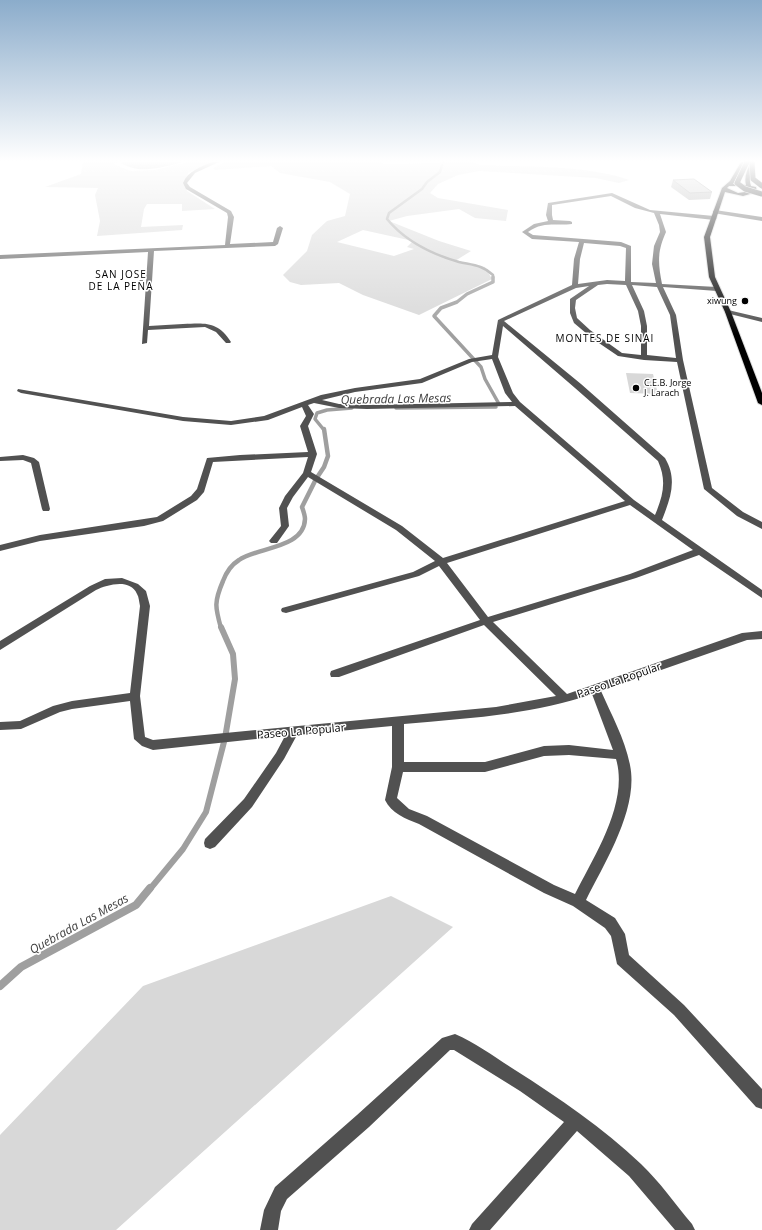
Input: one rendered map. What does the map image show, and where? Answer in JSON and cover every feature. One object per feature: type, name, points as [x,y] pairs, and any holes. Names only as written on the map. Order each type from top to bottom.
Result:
[{"type":"main road","points":[[713,219],[707,236],[710,264],[717,289],[728,312],[762,403]]},
{"type":"street","points":[[227,246],[231,219]]},
{"type":"street","points":[[659,219],[663,232],[657,246],[655,264],[659,285],[673,315],[680,360],[708,489],[740,514],[762,526]]},
{"type":"street","points":[[570,223],[551,221],[537,224],[525,232],[526,234],[540,238],[627,245],[628,283],[641,311],[644,326],[644,358]]},
{"type":"street","points":[[0,257],[276,244],[280,228]]},
{"type":"street","points":[[575,286],[577,259],[582,241]]},
{"type":"street","points":[[144,343],[151,250]]},
{"type":"street","points":[[500,321],[575,286],[598,283],[628,283],[717,289]]},
{"type":"street","points":[[598,283],[573,299],[574,317],[582,326],[614,352],[627,356],[680,360]]},
{"type":"street","points":[[728,312],[762,320]]},
{"type":"street","points":[[500,321],[493,357],[509,393],[517,404],[631,502],[762,595]]},
{"type":"street","points":[[500,321],[578,386],[662,460],[667,469],[670,482],[657,521]]},
{"type":"street","points":[[145,328],[205,325],[219,331],[228,342]]},
{"type":"street","points":[[21,391],[169,416],[231,423],[265,418],[314,401],[355,390],[422,381],[471,360],[493,357]]},
{"type":"street","points":[[314,401],[333,405],[367,407],[517,404]]},
{"type":"street","points":[[274,541],[285,526],[283,508],[289,496],[307,474],[313,454],[304,426],[311,418],[311,414],[304,405]]},
{"type":"street","points":[[0,548],[40,538],[101,528],[144,524],[160,519],[194,498],[201,490],[210,460],[240,457],[313,454]]},
{"type":"street","points":[[0,459],[26,458],[32,459],[35,462],[46,509]]},
{"type":"street","points":[[307,474],[399,528],[432,553],[441,562],[486,621],[565,699]]},
{"type":"street","points":[[286,610],[416,574],[441,562],[631,502]]},
{"type":"street","points":[[335,674],[486,621],[633,576],[700,551]]},
{"type":"street","name":"Paseo La Popular","points":[[0,646],[93,588],[108,581],[122,581],[135,586],[141,591],[145,606],[135,696],[140,739],[153,745],[496,711],[565,699],[746,636],[762,635]]},
{"type":"street","points":[[578,902],[619,818],[626,782],[624,766],[595,688]]},
{"type":"street","points":[[0,726],[21,725],[57,709],[72,705],[135,696]]},
{"type":"street","points":[[398,721],[398,767],[391,800],[406,813],[423,820],[542,885],[578,902],[610,923],[618,934],[622,959],[679,1010],[762,1101]]},
{"type":"street","points":[[210,843],[248,803],[280,756],[293,732]]},
{"type":"street","points":[[398,767],[485,767],[544,750],[569,750],[620,755]]},
{"type":"street","points":[[269,1230],[273,1210],[281,1193],[364,1121],[447,1043],[455,1042],[511,1076],[576,1120],[635,1171],[686,1230]]},
{"type":"street","points":[[478,1230],[576,1120]]},
{"type":"shaded area","points":[[100,219],[142,219],[141,227],[183,225],[182,230],[97,236]]},
{"type":"shaded area","points":[[333,219],[395,219],[389,221],[439,241],[471,251],[455,261],[485,267],[492,279],[419,315],[363,295],[339,283],[301,285],[290,282],[283,275],[307,251],[312,235],[327,221]],"holes":[[[363,230],[413,241],[407,247],[414,249],[394,256],[337,242]]]},
{"type":"shaded area","points":[[489,219],[506,219],[506,221]]},
{"type":"shaded area","points":[[626,373],[653,374],[658,394],[630,393]]},
{"type":"shaded area","points":[[391,896],[453,927],[116,1230],[0,1230],[0,1135],[143,986]]},
{"type":"waterway","name":"Quebrada Las Mesas","points":[[387,219],[411,241],[429,251],[449,259],[481,267],[493,275],[493,282],[467,294],[457,302],[441,308],[434,316],[481,367],[485,379],[499,404]]},
{"type":"waterway","name":"Quebrada Las Mesas","points":[[396,408],[496,407]]},
{"type":"waterway","name":"Quebrada Las Mesas","points":[[324,430],[315,419],[317,413],[327,410],[352,408]]},
{"type":"waterway","name":"Quebrada Las Mesas","points":[[221,628],[216,604],[224,578],[231,567],[236,562],[247,556],[288,542],[297,536],[303,529],[305,519],[302,507],[316,479],[324,467],[328,456],[324,429]]},
{"type":"waterway","name":"Quebrada Las Mesas","points":[[150,889],[183,849],[206,812],[225,738],[235,679],[233,654],[221,627]]},
{"type":"waterway","name":"Quebrada Las Mesas","points":[[0,986],[21,967],[136,905],[150,888]]},
{"type":"place","name":"xiwung","points":[[745,301]]},
{"type":"place","name":"C.E.B. Jorge J. Larach","points":[[636,388]]},
{"type":"district","name":"SAN JOSE DE LA PEÑA","points":[[121,280]]},
{"type":"district","name":"MONTES DE SINAI","points":[[605,338]]}]
